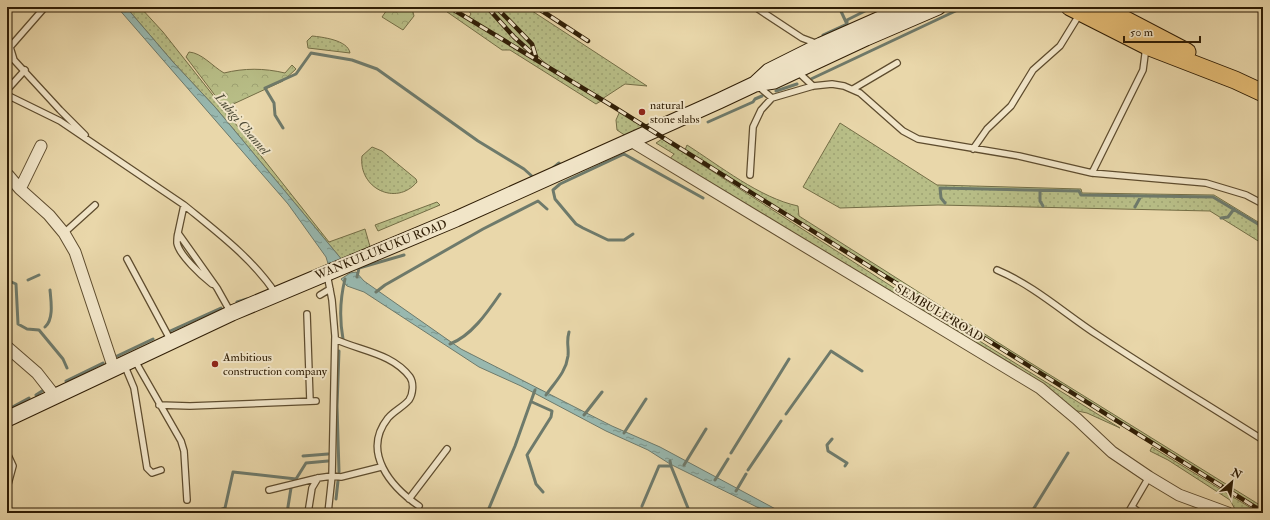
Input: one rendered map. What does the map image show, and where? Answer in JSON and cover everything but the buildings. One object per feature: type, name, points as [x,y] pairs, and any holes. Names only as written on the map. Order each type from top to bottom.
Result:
[{"type":"main road","name":"WANKULUKUKU ROAD","points":[[756,84],[769,71],[821,45],[907,7]]},
{"type":"main road","name":"WANKULUKUKU ROAD","points":[[7,418],[232,313],[456,219],[756,84],[774,81],[938,7]]},
{"type":"main road","points":[[1101,7],[1153,33],[1235,80]]},
{"type":"main road","points":[[1077,10],[1147,46],[1235,80],[1263,93]]},
{"type":"street","name":"SEMBULE ROAD","points":[[631,141],[1027,380],[1077,419],[1112,452],[1150,477],[1179,494],[1228,513]]},
{"type":"street","points":[[14,187],[41,146]]},
{"type":"street","points":[[8,175],[14,187],[49,216],[64,233],[75,252],[124,364]]},
{"type":"street","points":[[7,346],[37,373],[55,396]]},
{"type":"lane","points":[[45,7],[10,47],[14,60],[25,70],[60,110],[98,147]]},
{"type":"lane","points":[[755,7],[802,38],[821,45]]},
{"type":"lane","points":[[973,149],[987,128],[1011,106],[1033,70],[1060,46],[1076,20],[1077,10]]},
{"type":"lane","points":[[1092,172],[1144,70],[1147,46]]},
{"type":"lane","points":[[853,89],[897,63]]},
{"type":"lane","points":[[7,90],[25,70]]},
{"type":"lane","points":[[796,70],[813,86]]},
{"type":"lane","points":[[756,84],[772,98]]},
{"type":"lane","points":[[750,175],[753,127],[760,110],[772,98],[813,86],[832,84],[853,89],[907,134],[918,139],[1019,156],[1092,172],[1206,183],[1246,195],[1263,204]]},
{"type":"lane","points":[[7,95],[60,121],[184,205],[237,251],[266,279],[276,294]]},
{"type":"lane","points":[[64,233],[95,205]]},
{"type":"lane","points":[[184,205],[178,233],[217,288],[232,313]]},
{"type":"lane","points":[[127,259],[171,342]]},
{"type":"lane","points":[[997,270],[1016,278],[1035,290],[1098,336],[1263,440]]},
{"type":"lane","points":[[327,272],[335,339],[336,476],[328,513]]},
{"type":"lane","points":[[320,295],[330,289]]},
{"type":"lane","points":[[307,314],[310,401]]},
{"type":"lane","points":[[335,339],[386,357],[411,378],[413,390],[409,399],[388,418],[381,429],[377,448],[381,467],[393,483],[409,500],[419,506]]},
{"type":"lane","points":[[124,364],[159,405],[176,431],[184,451],[187,500]]},
{"type":"lane","points":[[124,364],[134,388],[147,468],[152,473],[161,470]]},
{"type":"lane","points":[[159,405],[190,406],[316,401]]},
{"type":"lane","points":[[409,500],[448,449]]},
{"type":"lane","points":[[7,453],[13,466],[7,488]]},
{"type":"lane","points":[[269,490],[318,478],[381,467]]},
{"type":"lane","points":[[1128,513],[1150,477]]},
{"type":"lane","points":[[308,513],[312,488],[318,478]]},
{"type":"lane","points":[[1132,507],[1140,513]]},
{"type":"green space","points":[[126,7],[140,7],[163,32],[329,242],[365,229],[371,250],[343,261],[215,107],[173,62]]},
{"type":"green space","points":[[389,7],[406,7],[413,12],[414,16],[403,30],[382,17]]},
{"type":"green space","points":[[440,7],[448,7],[601,101],[596,104],[510,50],[502,50]]},
{"type":"green space","points":[[466,7],[486,7],[514,38],[545,66],[469,17],[471,14]]},
{"type":"green space","points":[[488,7],[526,7],[647,86],[625,84],[602,99],[551,68],[515,36]]},
{"type":"green space","points":[[312,36],[328,38],[340,42],[345,45],[350,53],[308,48],[307,41]]},
{"type":"green space","points":[[189,52],[203,57],[224,73],[254,69],[285,73],[292,65],[296,69],[283,81],[229,106],[220,102],[186,57]]},
{"type":"green space","points":[[620,111],[657,134],[626,136],[617,130],[616,120]]},
{"type":"green space","points":[[840,123],[937,185],[1081,189],[1082,193],[1214,195],[1263,225],[1263,244],[1210,211],[938,205],[840,208],[803,187]]},
{"type":"green space","points":[[662,139],[902,293],[1120,428],[1087,413],[1073,410],[668,161],[674,154],[656,143]]},
{"type":"green space","points":[[687,145],[755,189],[784,202],[798,206],[799,216],[1013,352],[1263,507],[1263,511],[685,150]]},
{"type":"green space","points":[[372,147],[382,151],[416,179],[417,182],[408,189],[399,193],[389,193],[372,185],[366,177],[362,167],[362,156]]},
{"type":"green space","points":[[437,202],[440,205],[378,231],[375,225]]},
{"type":"green space","points":[[1152,447],[1259,513],[1237,513],[1230,500],[1168,460],[1150,451]]},
{"type":"water","points":[[117,7],[126,7],[173,62],[215,107],[343,261],[329,267],[326,257],[288,204]]},
{"type":"water","points":[[356,272],[364,281],[461,349],[612,426],[660,447],[783,513],[769,513],[670,464],[648,450],[606,431],[521,386],[479,367],[364,292],[347,286],[341,279],[350,273]]},
{"type":"waterway","points":[[839,7],[846,22]]},
{"type":"waterway","points":[[824,38],[823,35],[847,24],[847,20],[873,7]]},
{"type":"waterway","points":[[811,79],[964,7]]},
{"type":"waterway","points":[[283,128],[275,115],[274,103],[265,88],[296,74],[311,53],[352,60],[377,69],[478,141],[524,169],[534,178]]},
{"type":"waterway","points":[[776,91],[797,84]]},
{"type":"waterway","points":[[708,122],[753,102],[755,99],[762,96]]},
{"type":"waterway","points":[[633,234],[624,240],[608,240],[583,228],[576,224],[555,199],[553,190],[560,184],[624,154],[703,198]]},
{"type":"waterway","points":[[553,168],[559,163]]},
{"type":"waterway","points":[[945,203],[941,198],[940,188],[1079,191],[1081,195],[1213,197],[1263,227]]},
{"type":"waterway","points":[[1040,190],[1040,201],[1043,206]]},
{"type":"waterway","points":[[1135,207],[1141,196]]},
{"type":"waterway","points":[[376,292],[385,285],[483,229],[538,201],[547,209]]},
{"type":"waterway","points":[[1221,218],[1228,217],[1234,209]]},
{"type":"waterway","points":[[357,277],[359,268],[404,255]]},
{"type":"waterway","points":[[28,280],[39,275]]},
{"type":"waterway","points":[[343,339],[341,308],[345,279]]},
{"type":"waterway","points":[[7,280],[16,284],[18,324],[27,329],[39,330],[63,359],[67,368]]},
{"type":"waterway","points":[[45,327],[48,324],[51,315],[50,290]]},
{"type":"waterway","points":[[450,344],[472,330],[500,294]]},
{"type":"waterway","points":[[237,302],[247,299]]},
{"type":"waterway","points":[[168,332],[221,308]]},
{"type":"waterway","points":[[546,395],[560,377],[567,362],[569,332]]},
{"type":"waterway","points":[[115,357],[153,339]]},
{"type":"waterway","points":[[339,351],[337,406],[339,472]]},
{"type":"waterway","points":[[786,414],[831,351],[862,371]]},
{"type":"waterway","points":[[731,453],[789,359]]},
{"type":"waterway","points":[[66,381],[103,363]]},
{"type":"waterway","points":[[36,395],[45,389]]},
{"type":"waterway","points":[[487,513],[515,446],[535,390]]},
{"type":"waterway","points":[[584,415],[602,392]]},
{"type":"waterway","points":[[7,410],[29,398]]},
{"type":"waterway","points":[[624,433],[646,399]]},
{"type":"waterway","points":[[532,402],[552,411],[551,417],[527,455],[536,484],[543,492]]},
{"type":"waterway","points":[[748,470],[781,421]]},
{"type":"waterway","points":[[684,465],[706,429]]},
{"type":"waterway","points":[[832,439],[827,445],[828,451],[847,463],[845,466]]},
{"type":"waterway","points":[[1031,513],[1068,453]]},
{"type":"waterway","points":[[303,456],[328,454]]},
{"type":"waterway","points":[[715,480],[728,459]]},
{"type":"waterway","points":[[212,513],[225,508],[233,472],[296,479],[306,463],[328,461]]},
{"type":"waterway","points":[[670,461],[690,513]]},
{"type":"waterway","points":[[642,506],[659,466],[671,466]]},
{"type":"waterway","points":[[736,491],[746,474]]},
{"type":"waterway","points":[[336,499],[338,481]]},
{"type":"waterway","points":[[287,513],[291,488]]},
{"type":"railway","points":[[449,7],[614,107],[1263,512]]},
{"type":"railway","points":[[487,7],[514,37],[534,55]]},
{"type":"railway","points":[[496,7],[532,44],[536,57]]},
{"type":"railway","points":[[536,7],[588,41]]},
{"type":"place","name":"natural stone slabs","points":[[642,112]]},
{"type":"place","name":"Ambitious construction company","points":[[215,364]]},
{"type":"water label","name":"Lubigi Channel","points":[[242,124]]}]
